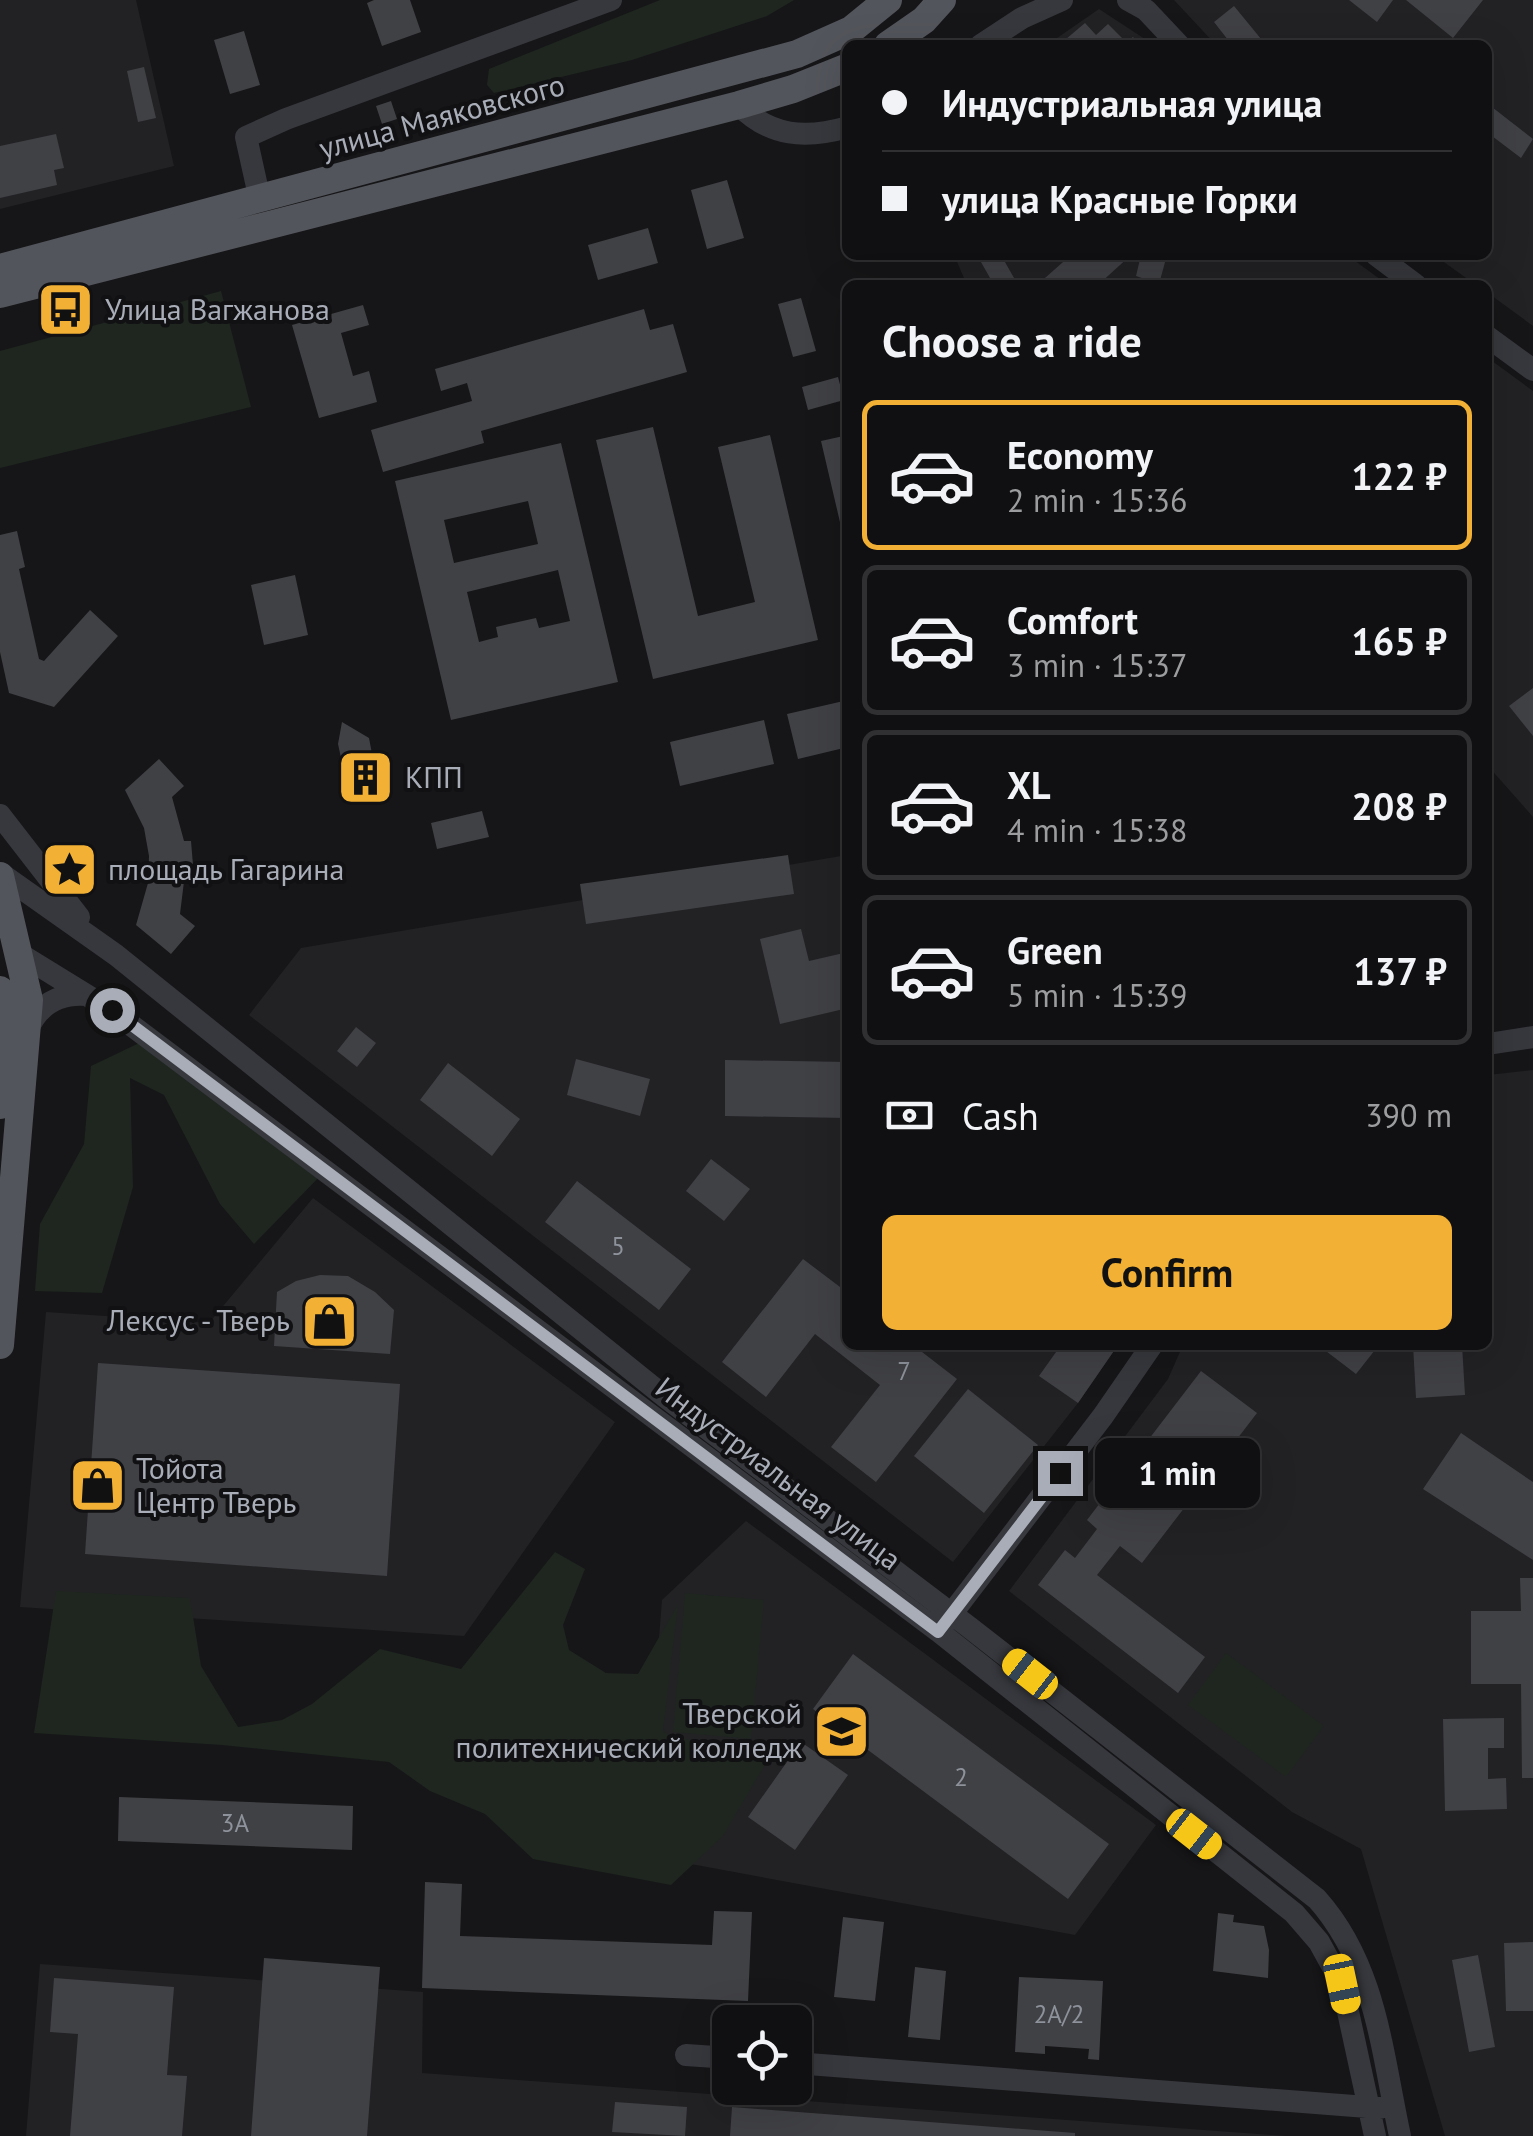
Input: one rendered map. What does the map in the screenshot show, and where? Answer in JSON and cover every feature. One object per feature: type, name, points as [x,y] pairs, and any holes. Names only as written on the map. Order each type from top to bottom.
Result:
[{"type":"main road","name":"улица Маяковского","points":[[0,268],[797,54],[851,30],[888,0]]},
{"type":"main road","points":[[894,40],[933,10]]},
{"type":"main road","name":"улица Маяковского","points":[[0,294],[739,105],[842,70]]},
{"type":"main road","points":[[0,874],[8,938],[29,1000],[11,1032],[0,1106]]},
{"type":"main road","points":[[0,990],[11,1032],[0,1345]]},
{"type":"street","points":[[260,200],[246,137],[286,118],[610,0]]},
{"type":"street","points":[[989,40],[1022,18],[1062,0]]},
{"type":"street","points":[[1128,0],[1146,10],[1174,40]]},
{"type":"street","points":[[739,105],[753,120],[791,135],[842,128]]},
{"type":"street","points":[[1383,260],[1409,280]]},
{"type":"street","points":[[1492,340],[1533,370]]},
{"type":"street","name":"Индустриальная улица","points":[[0,815],[100,943]]},
{"type":"street","name":"Индустриальная улица","points":[[0,874],[100,943],[664,1396],[945,1623],[1303,1922],[1342,1984],[1376,2136]]},
{"type":"street","points":[[8,938],[62,914]]},
{"type":"street","name":"Индустриальная улица","points":[[8,938],[1305,1888],[1350,1942],[1364,1973],[1400,2136]]},
{"type":"street","points":[[11,1032],[50,1001],[62,996],[88,995]]},
{"type":"street","points":[[1492,1043],[1533,1038]]},
{"type":"street","points":[[945,1623],[1149,1350]]},
{"type":"street","points":[[686,2055],[712,2057]]},
{"type":"street","points":[[812,2064],[1394,2109]]},
{"type":"shaded area","points":[[0,0],[136,0],[174,166],[0,209]]},
{"type":"shaded area","points":[[660,0],[794,0],[767,16],[632,60],[494,93],[487,85],[489,69]]},
{"type":"shaded area","points":[[1174,0],[1533,0],[1533,326],[1492,296],[1492,280],[1469,280],[1441,260],[1492,260],[1492,40],[1211,40]]},
{"type":"shaded area","points":[[1099,9],[1146,40],[1054,40]]},
{"type":"shaded area","points":[[956,260],[1354,260],[1381,280],[965,280]]},
{"type":"shaded area","points":[[221,291],[251,407],[0,468],[0,351]]},
{"type":"shaded area","points":[[1492,361],[1533,391],[1533,817],[1492,771]]},
{"type":"shaded area","points":[[842,856],[842,1350],[1115,1350],[1078,1403],[953,1562],[249,1015],[301,948]]},
{"type":"shaded area","points":[[156,1035],[325,1171],[254,1244],[220,1204],[164,1095],[130,1078],[133,1187],[102,1293],[35,1291],[40,1224],[84,1144],[91,1066]]},
{"type":"shaded area","points":[[1533,1070],[1533,2136],[1445,2136],[1361,1849],[1292,1812],[1009,1591],[1168,1379],[1181,1350],[1492,1350],[1492,1075]]},
{"type":"shaded area","points":[[313,1198],[615,1422],[464,1636],[20,1607],[46,1312],[209,1323]]},
{"type":"shaded area","name":"Тверской политехнический колледж","points":[[746,1521],[1156,1825],[1075,1935],[642,1855],[662,1600]]},
{"type":"shaded area","points":[[555,1552],[585,1569],[563,1625],[569,1650],[606,1673],[638,1674],[678,1604],[663,1731],[674,1738],[775,1748],[723,1836],[671,1885],[533,1859],[485,1814],[430,1791],[389,1762],[222,1745],[34,1733],[56,1591],[190,1598],[201,1666],[238,1727],[282,1720],[312,1704],[380,1649],[461,1669]]},
{"type":"shaded area","points":[[685,1593],[764,1600],[751,1739],[673,1732]]},
{"type":"shaded area","points":[[1226,1653],[1324,1726],[1286,1777],[1188,1705]]},
{"type":"shaded area","points":[[40,1964],[423,1992],[422,2073],[712,2094],[712,2105],[812,2105],[812,2101],[1287,2136],[26,2136]]},
{"type":"building","points":[[410,0],[421,32],[382,46],[367,3]]},
{"type":"building","points":[[1349,0],[1393,0],[1377,22]]},
{"type":"building","points":[[1406,0],[1483,0],[1453,38]]},
{"type":"building","points":[[1234,6],[1262,40],[1228,40],[1214,22]]},
{"type":"building","points":[[1085,23],[1096,35],[1108,24],[1124,40],[1094,39],[1065,40]]},
{"type":"building","points":[[244,31],[260,85],[230,94],[214,40]]},
{"type":"building","points":[[144,67],[156,118],[138,122],[127,71]]},
{"type":"building","points":[[391,101],[397,119],[382,124],[376,106]]},
{"type":"building","points":[[1492,107],[1533,139],[1521,158],[1492,136]]},
{"type":"building","points":[[56,134],[64,168],[54,170],[57,185],[0,198],[0,146]]},
{"type":"building","points":[[727,180],[744,238],[707,249],[691,190]]},
{"type":"building","points":[[648,228],[658,263],[598,280],[588,245]]},
{"type":"building","points":[[980,260],[1004,260],[1015,280],[991,280]]},
{"type":"building","points":[[1065,260],[1126,260],[1104,280],[1043,280]]},
{"type":"building","points":[[1140,260],[1166,260],[1160,280],[1136,276]]},
{"type":"building","points":[[801,298],[816,351],[793,357],[778,304]]},
{"type":"building","points":[[363,305],[369,325],[341,333],[353,376],[369,371],[377,402],[319,418],[292,325]]},
{"type":"building","points":[[644,309],[650,330],[673,324],[687,372],[481,431],[484,443],[383,472],[371,430],[472,401],[467,383],[441,391],[435,369]]},
{"type":"building","points":[[838,377],[842,401],[808,410],[802,387]]},
{"type":"building","points":[[653,427],[698,616],[755,602],[718,447],[770,435],[818,640],[653,679],[596,440]]},
{"type":"building","points":[[842,436],[842,531],[821,441]]},
{"type":"building","points":[[561,443],[618,682],[451,720],[395,481]],"holes":[[[528,501],[538,544],[454,563],[444,520]],[[558,570],[570,621],[539,628],[536,618],[496,627],[498,637],[479,642],[467,592]]]},
{"type":"building","points":[[17,531],[25,567],[19,569],[39,659],[44,661],[90,610],[118,636],[54,707],[9,693],[0,652],[0,535]]},
{"type":"building","points":[[295,575],[308,635],[264,645],[251,585]]},
{"type":"building","points":[[1533,688],[1533,736],[1509,706]]},
{"type":"building","points":[[842,701],[842,748],[798,759],[787,714]]},
{"type":"building","points":[[764,720],[774,764],[680,786],[670,742]]},
{"type":"building","name":"КПП","points":[[342,722],[369,738],[373,759],[381,758],[389,796],[351,804],[338,744]]},
{"type":"building","points":[[159,759],[184,786],[172,797],[184,841],[191,841],[193,865],[186,865],[180,914],[195,926],[171,954],[136,925],[148,883],[149,856],[144,828],[125,790]]},
{"type":"building","points":[[482,811],[489,837],[437,849],[431,823]]},
{"type":"building","points":[[788,855],[794,894],[586,924],[580,884]]},
{"type":"building","points":[[801,929],[809,961],[842,953],[842,1009],[780,1024],[760,939]]},
{"type":"building","points":[[356,1027],[376,1043],[357,1067],[337,1051]]},
{"type":"building","points":[[576,1059],[650,1079],[640,1116],[567,1095]]},
{"type":"building","points":[[725,1060],[842,1062],[842,1118],[725,1116]]},
{"type":"building","points":[[448,1063],[520,1119],[492,1156],[420,1100]]},
{"type":"building","points":[[711,1159],[750,1189],[724,1221],[686,1191]]},
{"type":"building","points":[[577,1181],[691,1269],[659,1310],[545,1222]]},
{"type":"building","points":[[803,1259],[842,1288],[842,1350],[919,1350],[957,1379],[876,1482],[831,1447],[880,1385],[815,1334],[766,1397],[722,1362]]},
{"type":"building","points":[[320,1275],[348,1276],[375,1292],[394,1310],[390,1354],[274,1346],[277,1292],[296,1281]]},
{"type":"building","points":[[1057,1350],[1115,1350],[1078,1403],[1039,1376]]},
{"type":"building","points":[[1325,1350],[1375,1350],[1356,1374]]},
{"type":"building","points":[[1413,1350],[1462,1350],[1465,1395],[1416,1398]]},
{"type":"building","points":[[98,1363],[400,1384],[387,1576],[85,1554]]},
{"type":"building","points":[[1201,1371],[1257,1413],[1142,1563],[1120,1546],[1097,1575],[1205,1657],[1178,1693],[1038,1585],[1065,1550],[1075,1558],[1097,1529],[1087,1520]]},
{"type":"building","points":[[968,1389],[1038,1445],[984,1513],[914,1456]]},
{"type":"building","points":[[1461,1433],[1533,1482],[1533,1560],[1423,1489]]},
{"type":"building","points":[[1520,1578],[1533,1578],[1533,1778],[1522,1778],[1521,1684],[1471,1684],[1471,1611],[1521,1611]]},
{"type":"building","points":[[853,1654],[1109,1844],[1068,1899],[813,1709]]},
{"type":"building","points":[[1504,1718],[1504,1748],[1488,1748],[1488,1779],[1506,1778],[1507,1809],[1445,1811],[1443,1719]]},
{"type":"building","points":[[801,1742],[848,1775],[795,1850],[748,1817]]},
{"type":"building","points":[[119,1797],[353,1806],[352,1850],[118,1841]]},
{"type":"building","points":[[425,1882],[462,1884],[460,1936],[712,1945],[714,1911],[752,1912],[748,2001],[422,1988]]},
{"type":"building","points":[[1218,1913],[1234,1915],[1233,1922],[1264,1926],[1269,1950],[1268,1978],[1213,1971]]},
{"type":"building","points":[[843,1917],[884,1922],[875,2001],[834,1997]]},
{"type":"building","points":[[1533,1942],[1533,2011],[1506,2011],[1504,1943]]},
{"type":"building","points":[[1478,1955],[1495,2047],[1469,2052],[1452,1960]]},
{"type":"building","points":[[264,1958],[380,1967],[367,2136],[251,2136]]},
{"type":"building","points":[[915,1967],[946,1971],[940,2040],[908,2037]]},
{"type":"building","points":[[1019,1977],[1103,1981],[1099,2060],[1088,2059],[1089,2049],[1045,2046],[1045,2054],[1015,2052]]},
{"type":"building","points":[[54,1978],[174,1987],[167,2075],[187,2076],[182,2136],[70,2136],[78,2034],[50,2032]]},
{"type":"building","points":[[615,2102],[687,2107],[685,2136],[612,2132]]},
{"type":"building","points":[[732,2107],[1075,2133],[1075,2136],[730,2136]]},
{"type":"place","name":"Улица Вагжанова","points":[[66,310]]},
{"type":"place","name":"КПП","points":[[366,778]]},
{"type":"place","name":"площадь Гагарина","points":[[69,870]]},
{"type":"place","name":"Лексус - Тверь","points":[[329,1321]]},
{"type":"place","name":"Тойота Центр Тверь","points":[[97,1486]]},
{"type":"place","name":"Тверской политехнический колледж","points":[[841,1731]]},
{"type":"route","points":[[112,1010],[938,1632],[1060,1473]]}]
